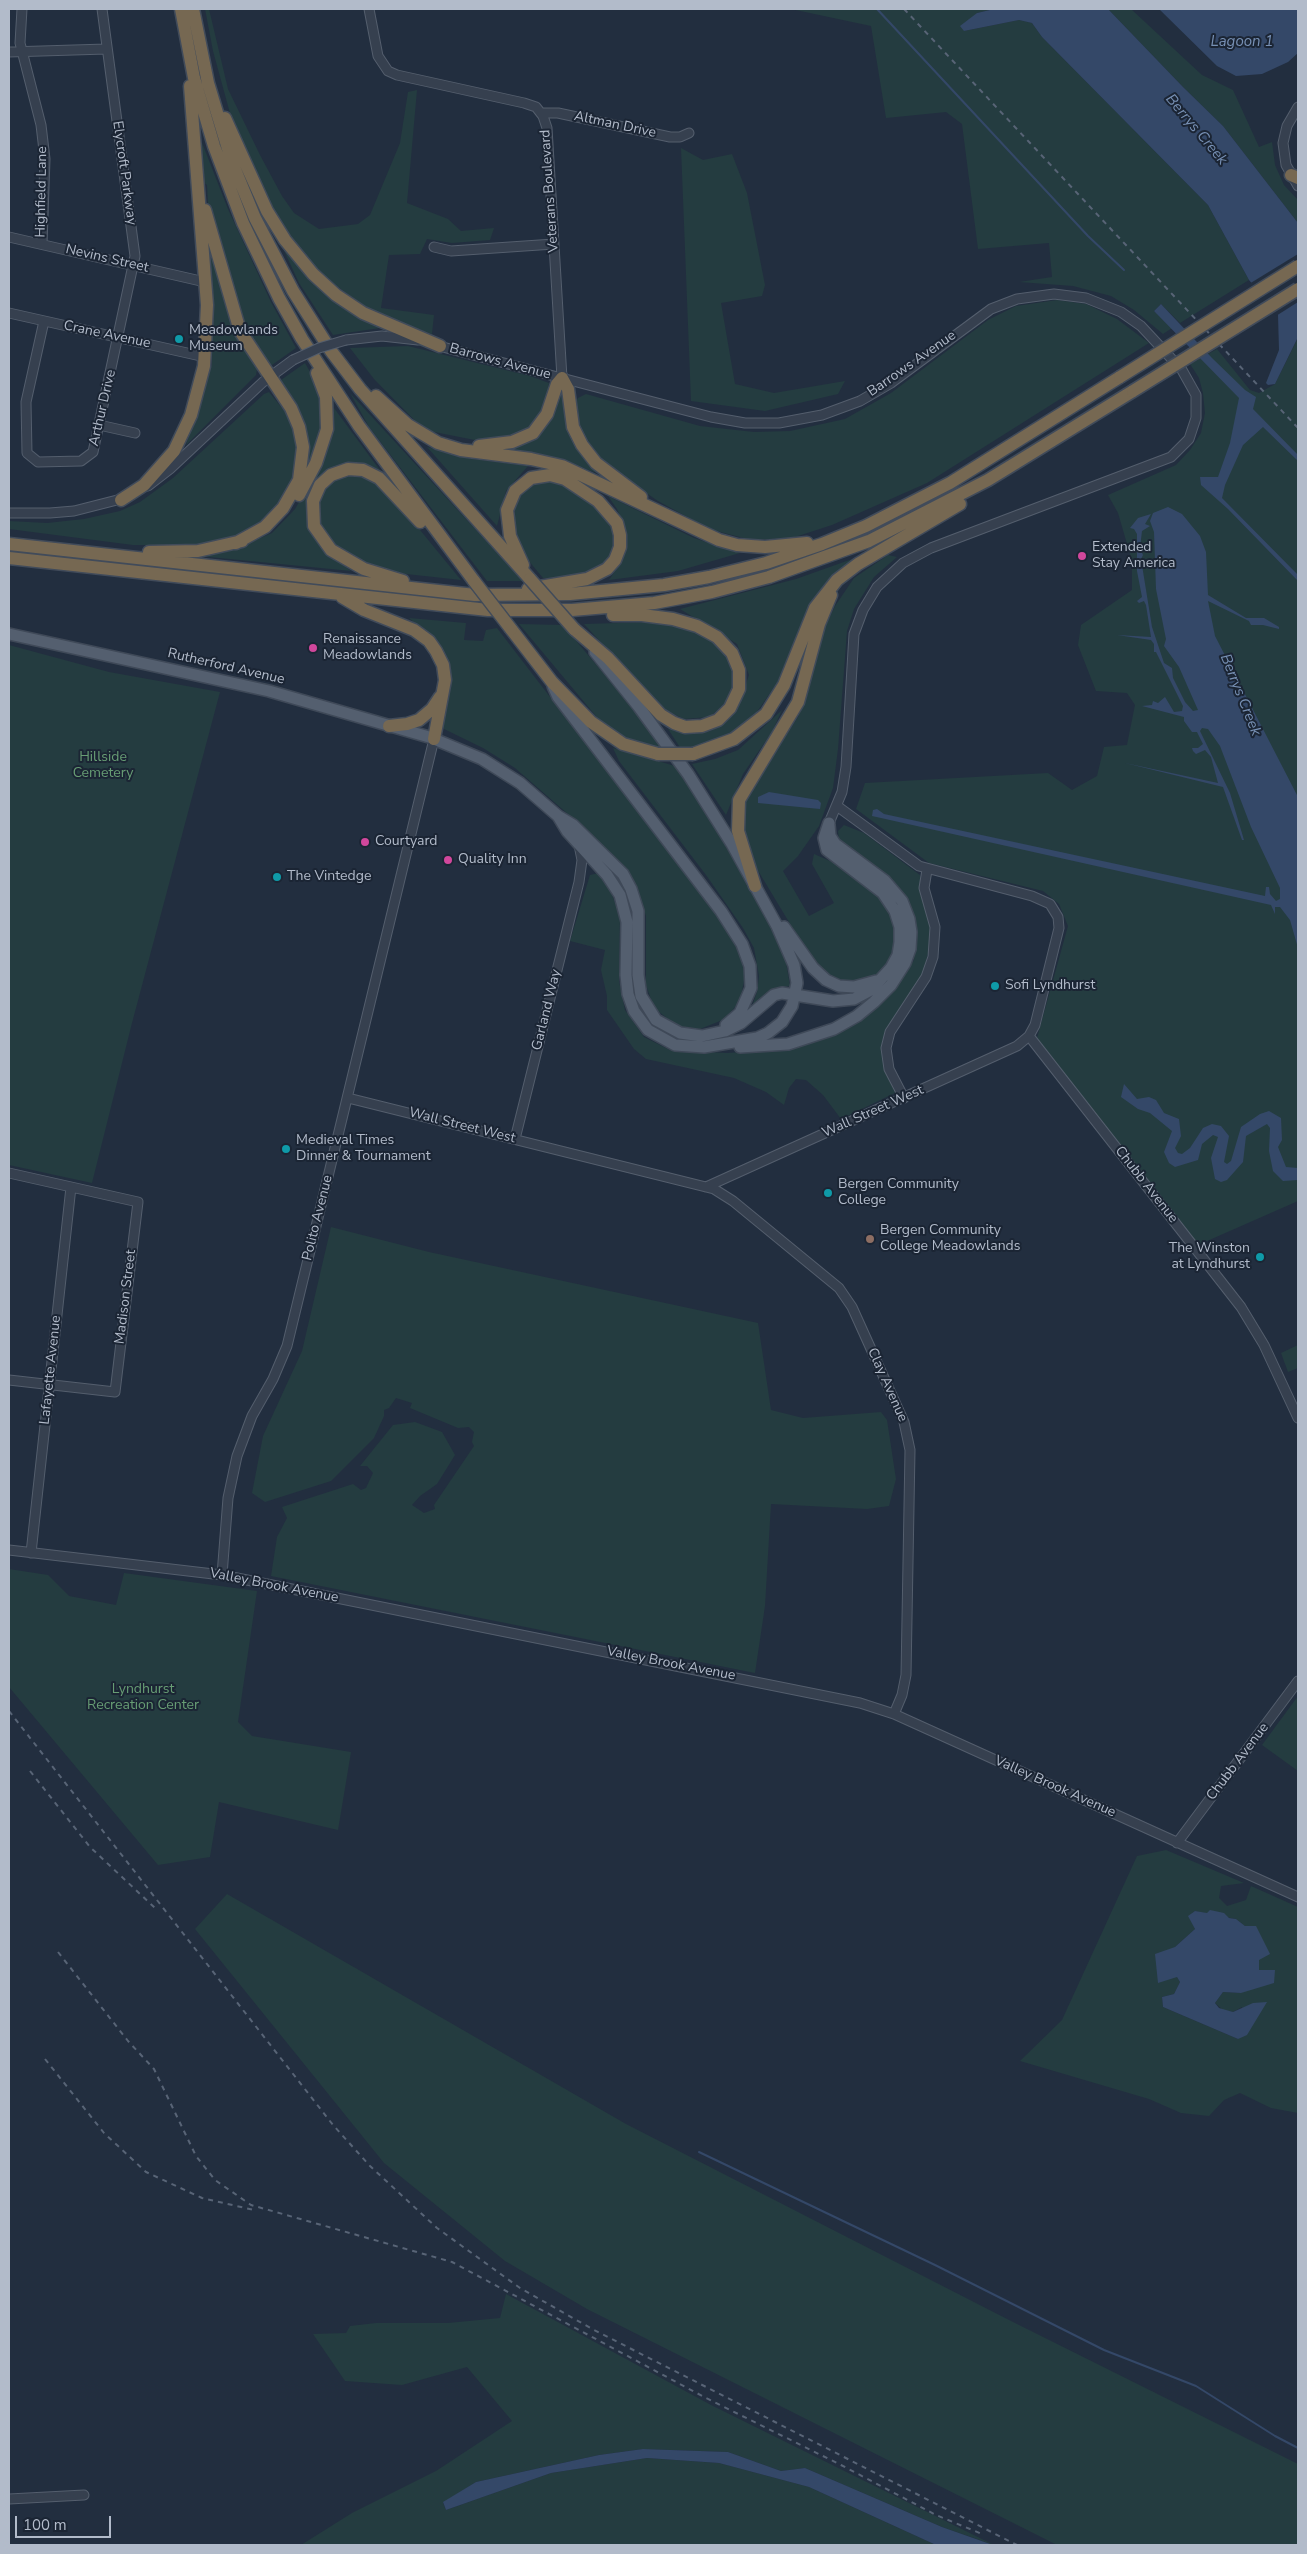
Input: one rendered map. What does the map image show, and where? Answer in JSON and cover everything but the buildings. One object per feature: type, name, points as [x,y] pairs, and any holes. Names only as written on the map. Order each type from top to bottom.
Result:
[{"type":"highway","points":[[127,557],[142,551],[191,551],[236,544],[267,530],[288,512],[310,476],[326,436],[328,410],[324,391],[253,244],[221,168],[203,113],[189,56],[181,9]]},
{"type":"highway","points":[[193,9],[200,48],[222,135],[250,206],[275,260],[338,361],[368,398],[576,631],[608,658],[661,715],[674,723],[691,727],[708,724],[722,716],[735,699],[740,679],[736,661],[724,643],[705,630],[664,617],[632,614],[592,616],[572,610]]},
{"type":"highway","points":[[200,48],[224,116],[256,190],[279,231],[298,258],[320,282],[354,308],[379,321],[440,346]]},
{"type":"highway","points":[[121,500],[144,485],[174,451],[194,406],[205,357],[207,316],[189,56]]},
{"type":"highway","points":[[196,177],[238,325],[248,346],[297,421],[302,440],[302,467],[293,493],[279,513],[260,531],[236,544]]},
{"type":"highway","points":[[9,544],[448,593],[487,595],[599,592],[681,582],[761,564],[844,536],[940,489],[1298,266]]},
{"type":"highway","points":[[9,558],[488,610],[612,608],[677,599],[741,585],[792,570],[891,531],[988,480],[1298,289]]},
{"type":"highway","points":[[290,319],[358,426],[552,682],[586,718],[605,734],[630,747],[658,754],[693,754],[734,739],[750,729],[766,714],[784,685],[815,608],[828,588],[851,568],[959,506],[988,480]]},
{"type":"highway","points":[[318,330],[377,397],[414,429],[432,440],[453,448],[531,459],[562,466],[719,540],[751,546],[787,546],[844,536]]},
{"type":"highway","points":[[414,429],[440,440],[462,445],[494,446],[518,441],[541,424],[550,409],[556,384],[562,378],[568,389],[573,426],[588,455],[629,489],[683,524]]},
{"type":"highway","points":[[448,593],[377,574],[338,556],[321,539],[314,526],[312,509],[316,493],[327,478],[339,471],[353,469],[372,473],[392,491],[441,547],[460,562]]},
{"type":"highway","points":[[487,595],[592,577],[607,569],[615,560],[621,539],[613,515],[588,492],[558,476],[538,476],[524,482],[512,495],[508,506],[507,519],[510,536],[530,579]]},
{"type":"highway","points":[[758,891],[738,831],[739,800],[794,709],[803,688],[824,610],[836,587],[851,568]]},
{"type":"highway","points":[[338,594],[364,610],[407,626],[424,637],[439,656],[444,670],[445,685],[434,739]]},
{"type":"highway","points":[[389,726],[407,724],[423,718],[435,706],[445,685]]},
{"type":"main road","points":[[576,631],[632,697],[674,754],[714,814],[758,891],[792,960],[797,977],[796,994],[786,1017],[768,1033],[740,1042],[710,1047]]},
{"type":"main road","name":"Rutherford Avenue","points":[[9,634],[247,686],[434,739],[466,751],[503,772],[529,790],[558,816]]},
{"type":"main road","points":[[552,682],[558,696],[727,920],[747,954],[751,971],[751,988],[740,1013],[718,1030],[691,1035]]},
{"type":"main road","points":[[558,816],[570,822],[626,879],[638,911],[638,980],[644,1002],[653,1016],[665,1027],[691,1035],[708,1036],[725,1031],[746,1020],[774,996],[786,992],[833,1001],[854,999],[871,990],[891,968],[898,955],[900,942],[900,927],[895,911],[878,890],[827,850],[824,838],[829,823]]},
{"type":"main road","points":[[558,816],[564,828],[604,871],[618,890],[626,911],[626,988],[637,1016],[648,1030],[669,1043],[686,1047],[781,1045],[826,1032],[850,1020],[868,1007],[891,985],[903,968],[911,938],[909,919],[905,907],[890,886],[835,844],[830,836],[829,823]]},
{"type":"main road","points":[[758,891],[813,968],[830,983],[844,987],[863,986],[877,980],[891,968]]},
{"type":"street","name":"Highfield Lane","points":[[22,9],[21,52],[37,108],[44,142],[45,174],[42,244]]},
{"type":"street","name":"Elycroft Parkway","points":[[102,9],[135,256],[135,266],[119,337]]},
{"type":"street","name":"Veterans Boulevard","points":[[370,9],[378,56],[388,71],[397,75],[524,103],[536,107],[541,112],[547,128],[562,378]]},
{"type":"street","points":[[9,52],[106,49]]},
{"type":"street","points":[[1296,179],[1285,160],[1283,143],[1287,126],[1298,107]]},
{"type":"street","name":"Altman Drive","points":[[541,112],[558,113],[670,137],[680,137],[689,133]]},
{"type":"street","name":"Nevins Street","points":[[9,237],[205,282]]},
{"type":"street","points":[[434,247],[451,250],[554,244]]},
{"type":"street","name":"Barrows Avenue","points":[[9,513],[74,511],[121,500],[142,490],[166,473],[270,377],[293,360],[319,348],[346,340],[395,337],[440,346],[731,422],[765,424],[800,420],[842,409],[877,392],[972,322],[997,306],[1026,297],[1054,294],[1086,298],[1121,312],[1147,332],[1189,380],[1196,401],[1195,424],[1186,443],[1171,457],[931,548],[903,563],[877,587],[859,618],[852,643],[846,767],[837,806],[829,823]]},
{"type":"street","name":"Crane Avenue","points":[[9,313],[205,357]]},
{"type":"street","name":"Arthur Drive","points":[[44,321],[26,402],[27,453],[38,462],[82,461],[93,452],[119,337]]},
{"type":"street","points":[[99,425],[135,433]]},
{"type":"street","name":"Polito Avenue","points":[[222,1575],[228,1498],[236,1456],[252,1416],[273,1379],[287,1346],[434,739]]},
{"type":"street","points":[[837,806],[910,861],[927,870],[1037,897],[1046,901],[1055,910],[1059,920],[1058,936],[1036,1020],[1029,1036]]},
{"type":"street","name":"Garland Way","points":[[516,1139],[579,882],[582,860],[579,844]]},
{"type":"street","points":[[579,882],[587,870],[595,868],[604,871]]},
{"type":"street","points":[[904,1098],[889,1069],[886,1042],[893,1026],[926,977],[938,947],[934,920],[924,888],[927,870]]},
{"type":"street","name":"Wall Street West","points":[[348,1098],[706,1187],[1017,1046],[1029,1036]]},
{"type":"street","name":"Chubb Avenue","points":[[1029,1036],[1241,1307],[1264,1345],[1298,1418]]},
{"type":"street","points":[[9,1173],[71,1187]]},
{"type":"street","name":"Madison Street","points":[[49,1385],[115,1392],[138,1202],[71,1187]]},
{"type":"street","name":"Lafayette Avenue","points":[[31,1553],[71,1187]]},
{"type":"street","name":"Clay Avenue","points":[[706,1187],[733,1201],[842,1293],[852,1307],[904,1422],[911,1464],[906,1675],[902,1695],[894,1714]]},
{"type":"street","points":[[9,1380],[49,1385]]},
{"type":"street","name":"Valley Brook Avenue","points":[[9,1550],[222,1575],[860,1702],[894,1714],[1298,1897]]},
{"type":"street","name":"Chubb Avenue","points":[[1177,1843],[1298,1681]]},
{"type":"street","points":[[9,2498],[84,2495]]},
{"type":"green space","points":[[205,9],[209,9],[228,89],[260,155],[282,196],[294,213],[319,229],[358,224],[370,215],[400,143],[408,92],[417,90],[407,203],[448,219],[461,231],[494,228],[490,240],[452,243],[427,239],[420,254],[389,255],[381,308],[434,315],[432,334],[389,319],[366,308],[322,275],[299,252],[272,207],[231,117],[213,51]]},
{"type":"green space","points":[[791,9],[994,9],[977,13],[964,31],[1019,20],[1032,23],[1042,37],[1208,205],[1249,280],[1180,323],[1161,304],[1154,311],[1172,328],[1163,334],[1134,310],[1111,296],[1073,286],[1019,282],[1052,277],[1049,243],[978,249],[962,124],[946,112],[886,118],[871,26]]},
{"type":"green space","points":[[1108,9],[1131,9],[1202,75],[1233,90],[1259,147],[1272,142],[1275,165],[1284,185],[1298,200],[1298,223],[1223,126]]},
{"type":"green space","points":[[199,135],[228,209],[271,302],[296,348],[272,365],[264,363],[246,333],[224,264],[208,204],[207,185],[202,181]]},
{"type":"green space","points":[[681,148],[703,160],[732,154],[747,193],[765,285],[762,296],[721,303],[735,384],[774,393],[845,381],[838,394],[765,411],[691,401]]},
{"type":"green space","points":[[207,242],[232,322],[257,369],[256,375],[186,445],[212,364],[212,321]]},
{"type":"green space","points":[[280,242],[354,314],[380,328],[333,335],[299,283]]},
{"type":"green space","points":[[1057,300],[1086,304],[1117,319],[1149,343],[927,483],[832,525],[792,538],[751,540],[709,529],[658,501],[611,469],[589,447],[577,424],[574,404],[578,398],[586,394],[700,426],[754,432],[790,431],[845,419],[891,393],[988,320],[1016,306]]},
{"type":"green space","points":[[1298,338],[1298,1201],[1198,1245],[1037,1038],[1068,926],[1059,904],[1043,891],[929,863],[856,809],[865,783],[1048,773],[1072,790],[1097,776],[1104,747],[1127,745],[1135,705],[1127,693],[1096,691],[1078,645],[1081,625],[1132,590],[1132,561],[1118,513],[1108,495],[1176,465],[1190,450],[1201,433],[1205,413],[1203,393],[1199,378],[1190,364],[1217,349],[1250,390],[1259,393],[1275,384]]},
{"type":"green space","points":[[408,346],[530,376],[549,383],[546,405],[538,420],[523,432],[490,443],[424,430],[374,379],[350,348]]},
{"type":"green space","points":[[305,363],[321,391],[323,429],[304,478],[304,425],[295,401],[281,380]]},
{"type":"green space","points":[[269,392],[290,418],[296,441],[298,467],[288,491],[274,513],[256,527],[228,542],[184,549],[176,545],[133,545],[9,529],[9,521],[47,523],[84,519],[120,511],[140,502],[173,478],[264,394]]},
{"type":"green space","points":[[350,393],[523,581],[487,581],[369,427]]},
{"type":"green space","points":[[558,394],[565,396],[566,413],[606,476],[544,455],[500,452],[535,439],[551,420]]},
{"type":"green space","points":[[334,408],[385,477],[356,464],[343,464],[326,473],[310,491],[307,503],[307,520],[312,533],[319,545],[351,571],[199,556],[229,551],[272,533],[295,509],[317,471],[330,438]]},
{"type":"green space","points":[[427,447],[474,459],[528,466],[506,491],[497,526]]},
{"type":"green space","points":[[344,474],[368,477],[402,508],[461,580],[388,572],[366,566],[340,552],[325,537],[318,518],[320,493],[325,487]]},
{"type":"green space","points":[[539,479],[565,484],[593,503],[612,522],[616,537],[612,557],[599,571],[557,578],[543,578],[523,554],[515,530],[515,504],[526,487]]},
{"type":"green space","points":[[608,496],[694,538],[740,553],[678,571],[609,580],[622,560],[627,533],[617,509]]},
{"type":"green space","points":[[888,555],[897,557],[874,577],[854,609],[847,631],[838,749],[833,788],[819,826],[798,856],[783,871],[809,916],[834,903],[812,864],[814,854],[837,864],[874,892],[894,919],[895,949],[880,974],[862,981],[842,984],[823,973],[807,952],[754,864],[743,828],[746,796],[798,717],[808,692],[822,633],[835,606],[854,578]]},
{"type":"green space","points":[[855,558],[826,583],[810,604],[777,683],[750,722],[722,740],[681,749],[668,729],[691,733],[710,731],[726,722],[738,708],[749,675],[737,644],[680,609],[796,579]]},
{"type":"green space","points":[[409,618],[466,623],[464,640],[483,641],[486,630],[497,628],[724,923],[739,950],[745,976],[740,1001],[725,1019],[700,1029],[677,1026],[654,1008],[646,985],[646,916],[638,892],[627,871],[592,835],[515,768],[483,748],[442,728],[450,690],[448,663],[435,642]]},
{"type":"green space","points":[[653,622],[679,624],[712,639],[727,654],[736,676],[729,699],[710,717],[684,719],[661,708],[584,624]]},
{"type":"green space","points":[[519,624],[563,625],[665,747],[657,748],[624,738],[600,721]]},
{"type":"green space","name":"Hillside Cemetery","points":[[9,645],[109,672],[220,692],[132,1023],[92,1183],[9,1165]]},
{"type":"green space","points":[[782,710],[772,732],[743,774],[726,815],[692,764],[715,759],[738,750]]},
{"type":"green space","points":[[613,748],[675,766],[702,806],[760,904],[786,962],[790,986],[777,988],[769,992],[751,1009],[757,992],[759,976],[754,948],[743,928],[706,875],[619,761]]},
{"type":"green space","points":[[844,825],[864,833],[920,875],[921,891],[930,925],[930,946],[923,974],[891,1022],[884,1037],[882,1052],[885,1070],[895,1093],[841,1119],[823,1095],[806,1080],[796,1079],[789,1088],[784,1105],[766,1092],[734,1078],[646,1059],[634,1049],[607,1010],[607,996],[601,970],[605,950],[570,941],[590,875],[599,873],[608,885],[620,915],[619,981],[625,1010],[644,1037],[670,1050],[727,1053],[786,1049],[833,1035],[871,1012],[899,983],[914,960],[915,925],[910,906],[902,893],[839,841],[838,831]]},
{"type":"green space","points":[[331,1227],[429,1252],[758,1323],[771,1410],[803,1418],[881,1412],[887,1420],[896,1479],[889,1506],[867,1509],[771,1504],[765,1606],[755,1673],[271,1576],[277,1537],[287,1518],[282,1507],[353,1484],[361,1490],[366,1488],[373,1473],[367,1466],[360,1466],[393,1425],[415,1422],[442,1432],[455,1455],[437,1484],[420,1496],[412,1505],[424,1513],[435,1509],[434,1505],[474,1446],[472,1442],[474,1432],[469,1427],[458,1428],[410,1408],[412,1403],[396,1398],[389,1408],[384,1410],[384,1416],[374,1438],[331,1481],[265,1502],[252,1493],[263,1436],[302,1351]]},
{"type":"green space","points":[[1298,1345],[1298,1368],[1288,1372],[1281,1353]]},
{"type":"green space","name":"Lyndhurst Recreation Center","points":[[9,1569],[48,1575],[69,1596],[116,1605],[124,1573],[257,1591],[238,1722],[252,1736],[351,1752],[338,1830],[219,1802],[210,1857],[158,1865],[9,1687]]},
{"type":"green space","points":[[1298,1696],[1298,1771],[1262,1745]]},
{"type":"green space","points":[[1166,1850],[1244,1883],[1221,1886],[1219,1898],[1227,1906],[1246,1900],[1251,1886],[1298,1907],[1298,2113],[1271,2108],[1240,2093],[1224,2100],[1209,2116],[1181,2113],[1149,2099],[1020,2061],[1062,2020],[1137,1856]],"holes":[[[1195,1911],[1236,1919],[1245,1926],[1259,1960],[1259,1971],[1267,1971],[1241,1993],[1223,1992],[1215,2003],[1224,2011],[1233,2012],[1242,2007],[1238,2039],[1163,2007],[1162,1997],[1174,1994],[1180,1982],[1177,1977],[1175,1947],[1195,1929],[1189,1916]]]},
{"type":"green space","points":[[227,1894],[626,2124],[1011,2321],[1298,2464],[1298,2545],[1057,2545],[587,2309],[505,2261],[384,2163],[195,1929]]},
{"type":"green space","points":[[506,2294],[711,2405],[994,2545],[942,2527],[805,2468],[781,2471],[728,2452],[643,2449],[599,2455],[476,2482],[443,2503],[446,2510],[551,2473],[647,2458],[719,2463],[809,2487],[936,2545],[301,2545],[352,2513],[436,2471],[512,2421],[467,2367],[402,2385],[345,2381],[313,2334],[346,2333],[350,2326],[376,2323],[448,2323],[500,2318]]},
{"type":"water","name":"Berrys Creek","points":[[994,9],[1108,9],[1223,126],[1298,223],[1298,337],[1275,384],[1268,385],[1266,383],[1279,350],[1278,315],[1249,280],[1208,205],[1042,37],[1032,23],[1019,20],[964,31],[960,26],[977,13]]},
{"type":"water","name":"Lagoon 1","points":[[1159,9],[1298,9],[1298,53],[1288,62],[1262,74],[1236,76],[1217,66]]},
{"type":"water","points":[[1161,304],[1212,358],[1245,390],[1256,397],[1253,409],[1298,455],[1298,461],[1263,427],[1243,445],[1225,485],[1222,498],[1298,575],[1298,581],[1228,509],[1201,485],[1200,477],[1218,477],[1230,443],[1239,398],[1154,311]]},
{"type":"water","name":"Berrys Creek","points":[[1168,507],[1182,514],[1200,536],[1206,552],[1208,595],[1246,618],[1264,618],[1279,627],[1279,629],[1263,625],[1251,625],[1249,621],[1208,601],[1215,636],[1298,797],[1298,948],[1290,920],[1280,907],[1275,907],[1275,914],[1271,905],[872,816],[873,810],[877,809],[884,814],[1265,896],[1266,887],[1269,887],[1270,894],[1276,901],[1280,899],[1280,888],[1251,827],[1220,746],[1208,729],[1202,728],[1200,731],[1230,793],[1244,840],[1242,840],[1223,787],[1125,763],[1218,783],[1211,757],[1205,750],[1196,754],[1193,751],[1192,748],[1198,748],[1203,744],[1197,732],[1192,732],[1184,721],[1184,717],[1142,706],[1152,705],[1153,701],[1158,703],[1165,697],[1174,712],[1182,711],[1183,706],[1156,652],[1154,652],[1154,644],[1151,640],[1117,635],[1151,637],[1146,605],[1144,601],[1139,603],[1137,601],[1142,597],[1137,571],[1137,534],[1134,529],[1130,528],[1138,518],[1151,514],[1145,524],[1150,526],[1142,531],[1140,548],[1143,555],[1141,559],[1152,627],[1164,663],[1172,668],[1173,678],[1185,702],[1193,711],[1198,710],[1179,667],[1164,646],[1166,639],[1156,589],[1154,532],[1150,521],[1153,513]]},
{"type":"water","points":[[769,792],[818,800],[821,803],[820,809],[758,803],[758,797]]},
{"type":"water","points":[[1124,1084],[1137,1099],[1149,1097],[1156,1100],[1164,1113],[1179,1119],[1181,1136],[1175,1148],[1178,1153],[1182,1154],[1190,1148],[1203,1128],[1212,1124],[1221,1126],[1229,1136],[1224,1162],[1227,1164],[1231,1161],[1241,1127],[1260,1114],[1269,1111],[1281,1118],[1282,1140],[1278,1147],[1286,1167],[1298,1168],[1298,1180],[1283,1181],[1273,1171],[1269,1151],[1270,1128],[1267,1124],[1246,1136],[1243,1162],[1227,1180],[1221,1182],[1215,1179],[1211,1158],[1218,1137],[1213,1135],[1202,1144],[1198,1160],[1175,1167],[1169,1163],[1164,1152],[1172,1131],[1150,1113],[1138,1109],[1121,1097]]},
{"type":"water","points":[[1210,1910],[1224,1913],[1229,1918],[1236,1919],[1245,1926],[1256,1926],[1270,1954],[1259,1960],[1259,1970],[1275,1970],[1274,1983],[1241,1993],[1223,1992],[1215,2003],[1219,2008],[1233,2012],[1253,2003],[1267,2002],[1247,2035],[1238,2039],[1163,2007],[1162,1997],[1174,1994],[1180,1982],[1177,1977],[1158,1983],[1155,1954],[1175,1947],[1195,1929],[1188,1916],[1195,1911],[1207,1913]]},
{"type":"water","points":[[643,2449],[728,2452],[781,2471],[805,2468],[942,2527],[993,2545],[936,2545],[809,2487],[719,2463],[647,2458],[551,2473],[446,2510],[443,2502],[476,2482],[599,2455]]},
{"type":"pier","points":[[1298,254],[1298,302],[1276,316],[1249,284]]},
{"type":"waterway","points":[[877,9],[1088,236],[1124,270]]},
{"type":"waterway","points":[[699,2152],[935,2265],[1104,2350],[1196,2386],[1275,2436],[1298,2448]]},
{"type":"railway","points":[[904,9],[1298,428]]},
{"type":"railway","points":[[9,1711],[333,2125],[370,2166],[437,2228],[520,2288],[594,2330],[1017,2545]]},
{"type":"railway","points":[[30,1771],[90,1847],[155,1908]]},
{"type":"railway","points":[[58,1952],[128,2041],[154,2069],[196,2156],[215,2180],[251,2205],[452,2262],[706,2398],[936,2515],[982,2534]]},
{"type":"railway","points":[[45,2059],[104,2133],[146,2172],[202,2198],[254,2210]]},
{"type":"place","name":"Meadowlands Museum","points":[[179,339]]},
{"type":"place","name":"Extended Stay America","points":[[1082,556]]},
{"type":"place","name":"Renaissance Meadowlands","points":[[313,648]]},
{"type":"place","name":"Courtyard","points":[[365,842]]},
{"type":"place","name":"Quality Inn","points":[[448,860]]},
{"type":"place","name":"The Vintedge","points":[[277,877]]},
{"type":"place","name":"Sofi Lyndhurst","points":[[995,986]]},
{"type":"place","name":"Medieval Times Dinner & Tournament","points":[[286,1149]]},
{"type":"place","name":"Bergen Community College","points":[[828,1193]]},
{"type":"place","name":"Bergen Community College Meadowlands","points":[[870,1239]]},
{"type":"place","name":"The Winston at Lyndhurst","points":[[1260,1257]]}]
